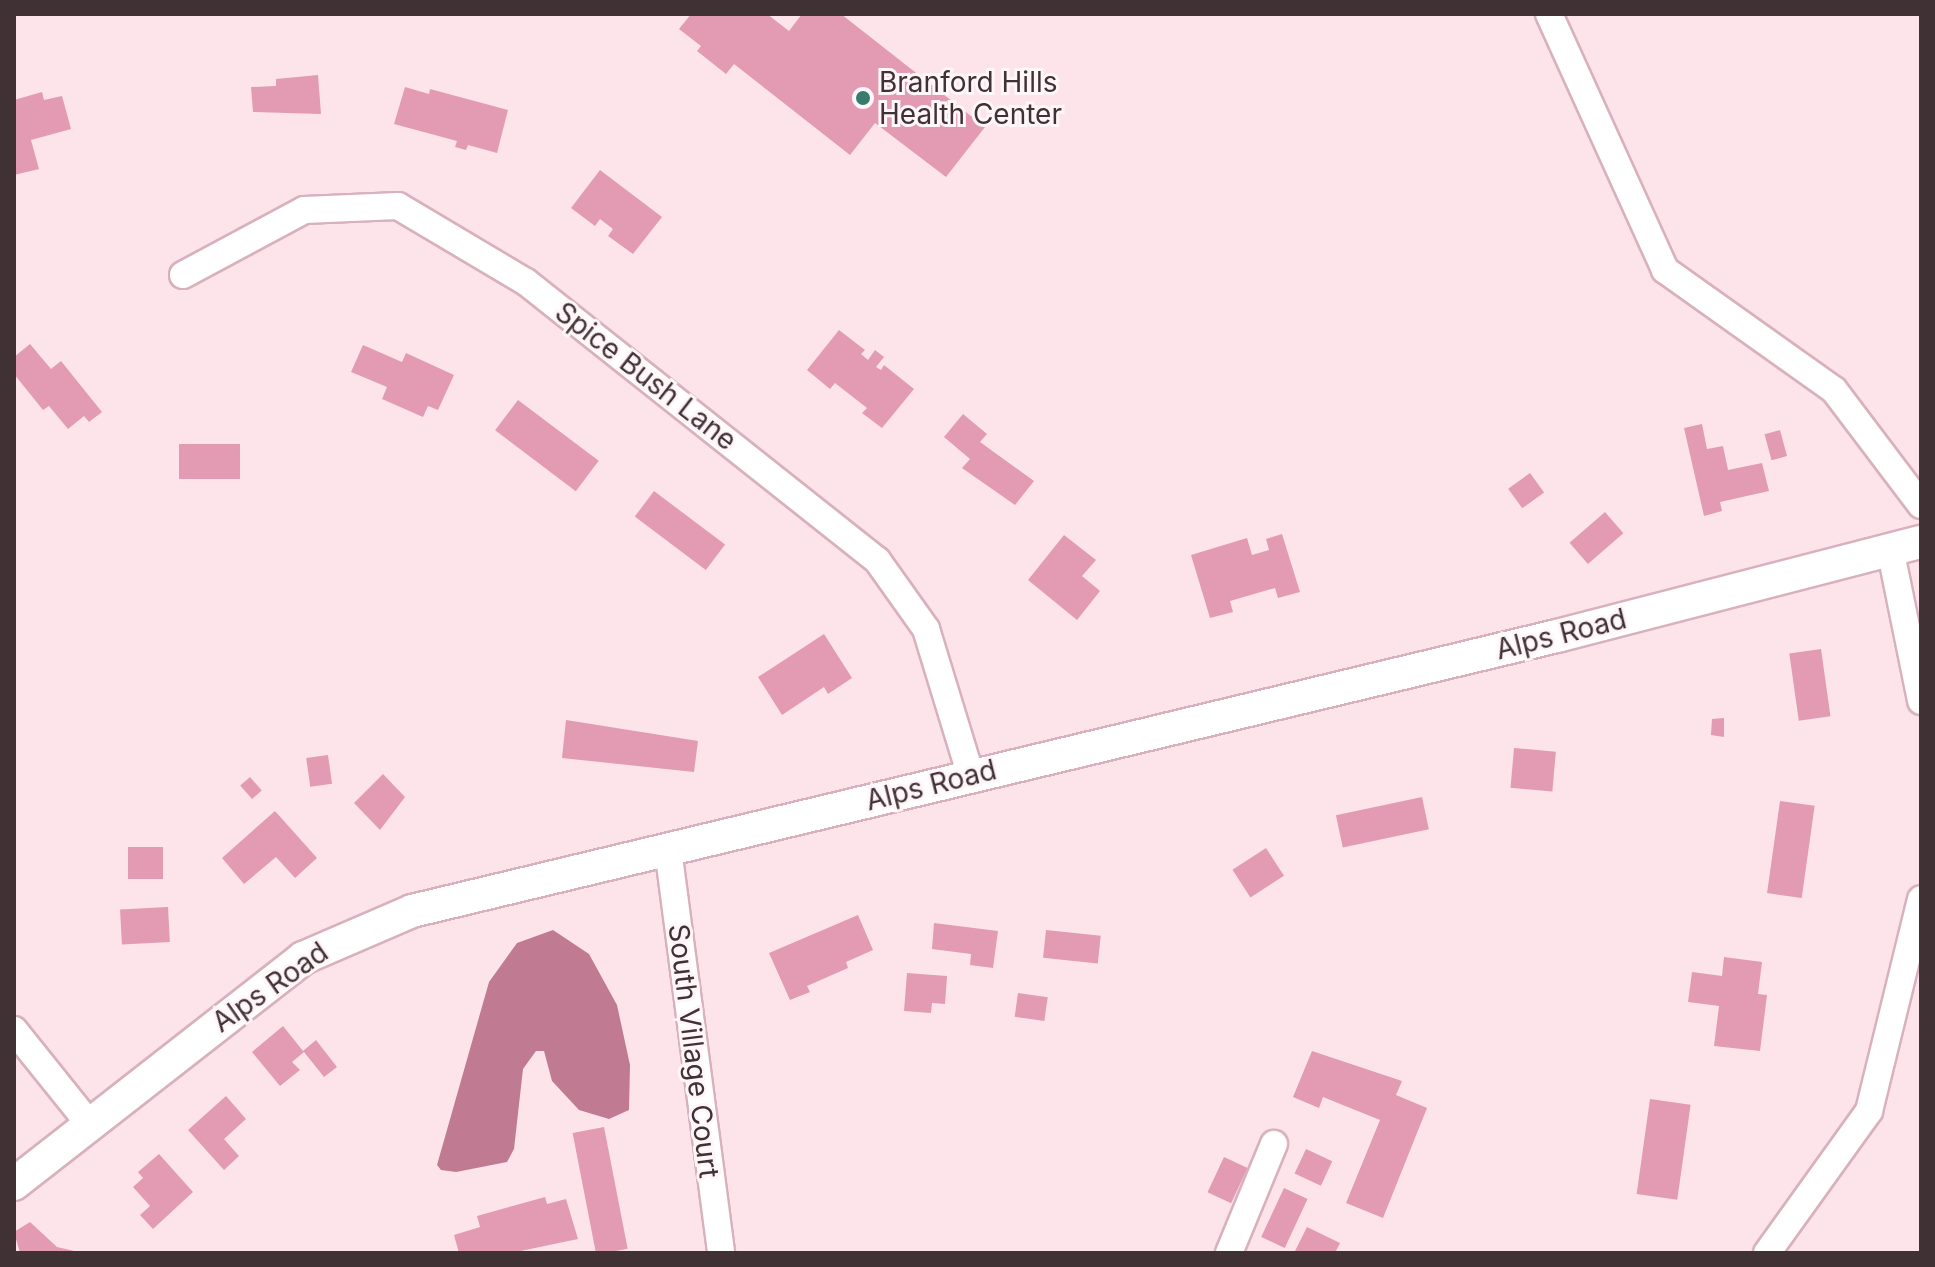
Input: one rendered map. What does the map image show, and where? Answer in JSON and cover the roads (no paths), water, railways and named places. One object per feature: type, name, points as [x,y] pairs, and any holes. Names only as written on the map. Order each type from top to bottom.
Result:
[{"type":"street","points":[[1549,14],[1665,270],[1834,390],[1921,505]]},
{"type":"street","name":"Spice Bush Lane","points":[[183,275],[304,210],[398,206],[526,282],[877,560],[926,629],[971,776]]},
{"type":"street","name":"Alps Road","points":[[14,1184],[91,1126],[271,980],[345,936],[412,911],[1891,553],[1921,542]]},
{"type":"street","points":[[1891,553],[1921,701]]},
{"type":"street","name":"South Village Court","points":[[668,849],[721,1253]]},
{"type":"street","points":[[1767,1253],[1869,1111],[1921,899]]},
{"type":"street","points":[[14,1030],[91,1126]]},
{"type":"street","points":[[1229,1253],[1274,1144]]},
{"type":"place","name":"Branford Hills Health Center","points":[[863,98]]}]
